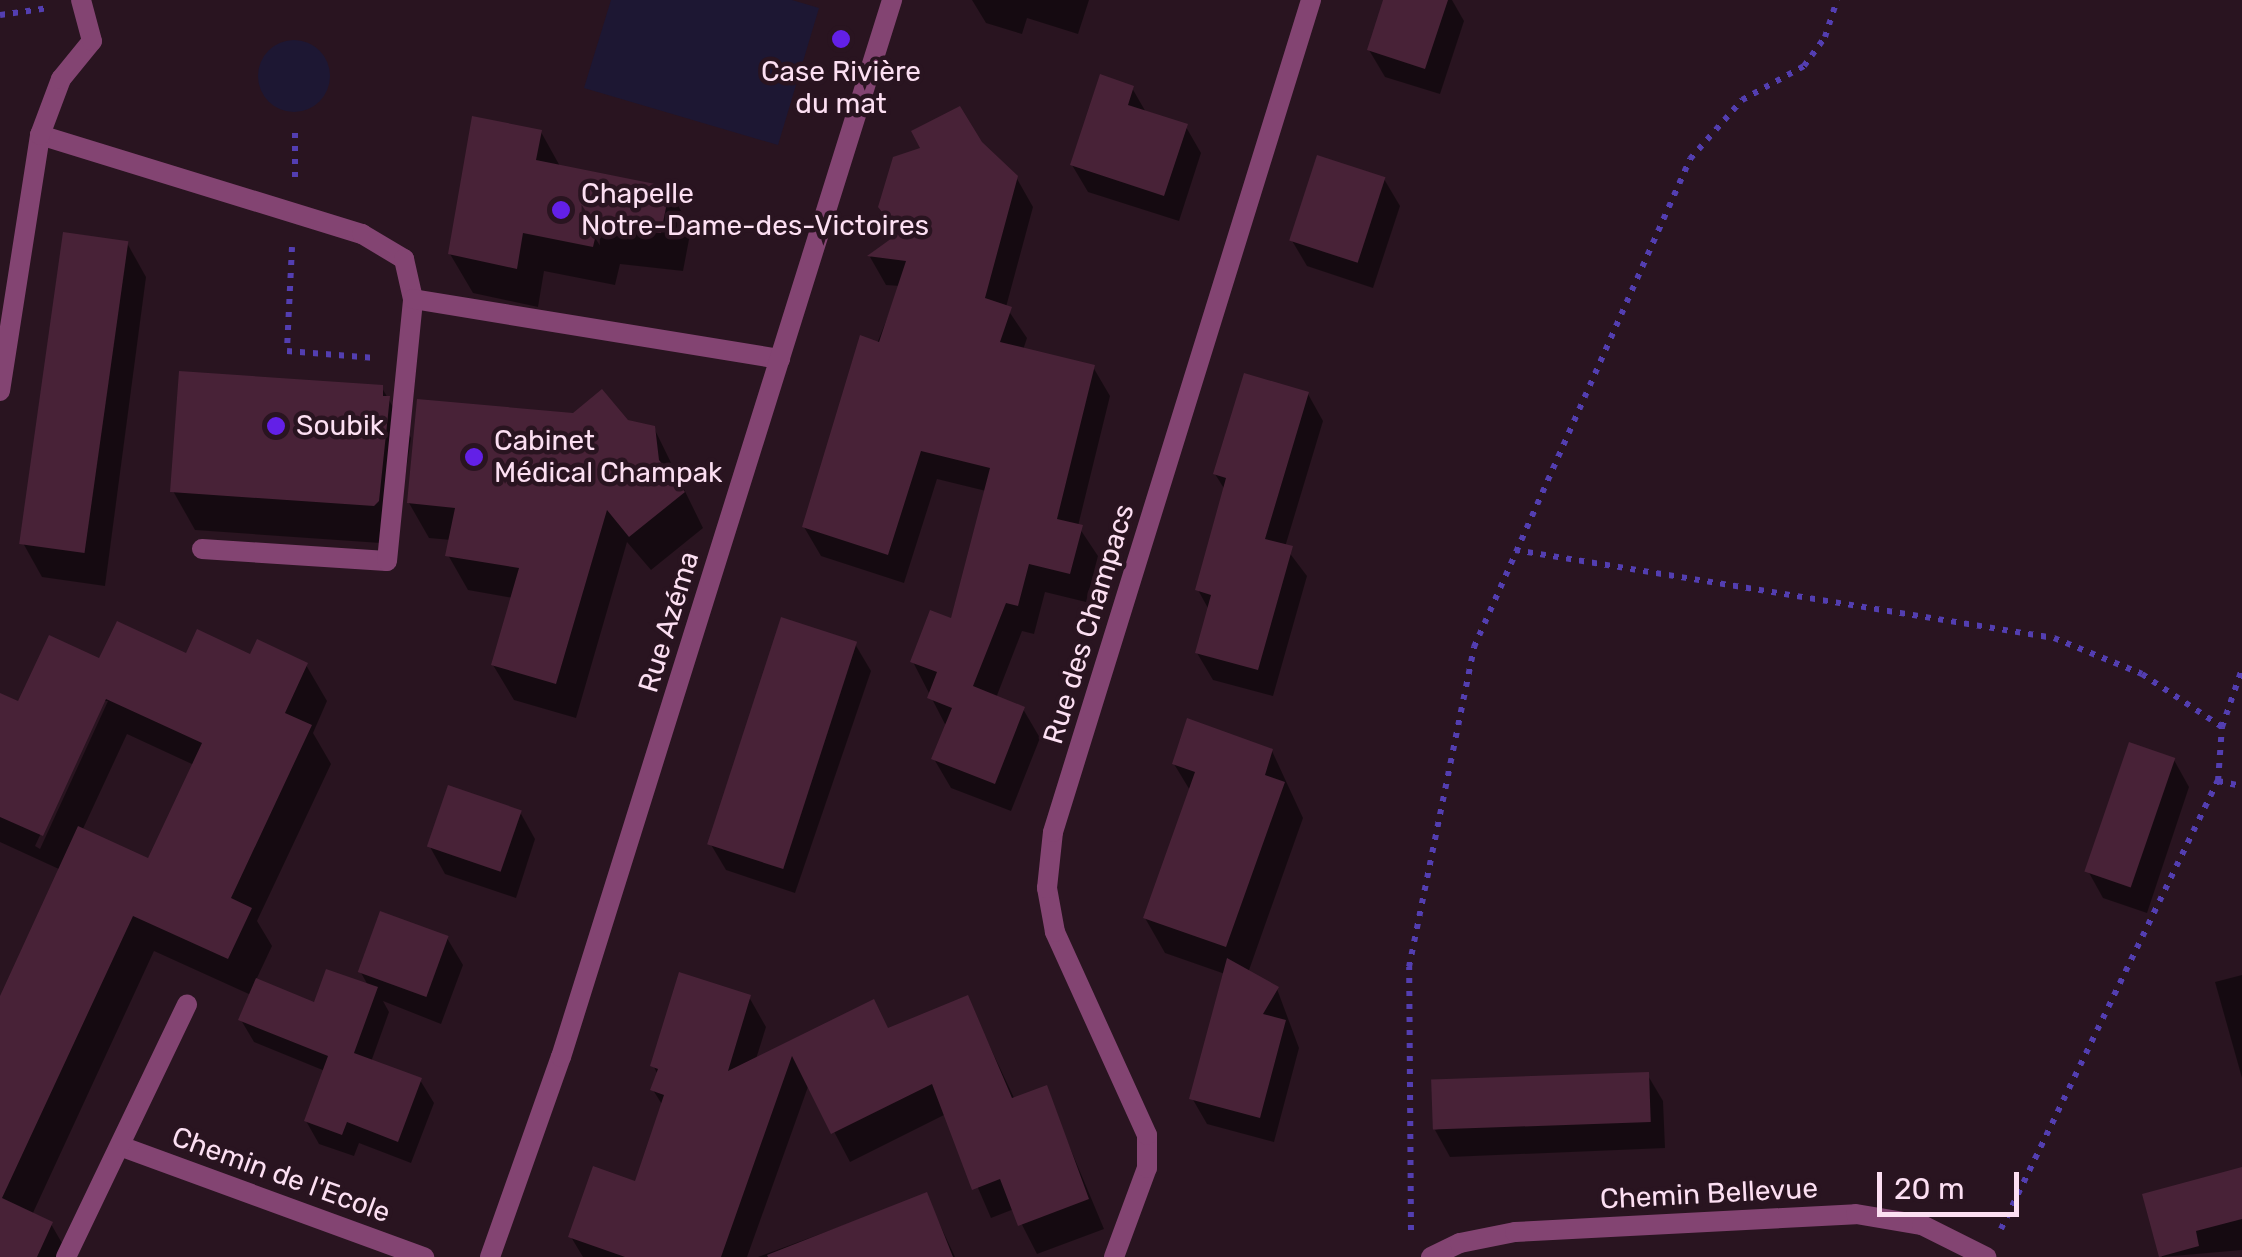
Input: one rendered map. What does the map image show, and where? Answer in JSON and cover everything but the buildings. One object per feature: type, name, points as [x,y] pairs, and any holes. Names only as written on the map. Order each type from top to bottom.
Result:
[{"type":"street","points":[[0,391],[40,135],[61,79],[92,41],[81,0]]},
{"type":"street","name":"Rue Azéma","points":[[490,1257],[562,1057],[892,0]]},
{"type":"street","name":"Rue des Champacs","points":[[1114,1257],[1147,1168],[1146,1136],[1055,932],[1046,888],[1053,832],[1311,0]]},
{"type":"street","points":[[40,135],[294,213],[389,248],[404,259],[413,299],[387,561],[202,550]]},
{"type":"street","points":[[413,299],[780,358]]},
{"type":"street","points":[[66,1257],[187,1005]]},
{"type":"street","name":"Chemin de l'Ecole","points":[[120,1146],[424,1257]]},
{"type":"street","name":"Chemin Bellevue","points":[[1431,1257],[1515,1232],[1856,1214],[1922,1225],[1991,1248]]},
{"type":"path","points":[[1414,1242],[1406,1213],[1409,967],[1474,647],[1690,159],[1742,100],[1804,66],[1825,37],[1837,0]]},
{"type":"path","points":[[295,132],[296,168]]},
{"type":"path","points":[[294,213],[287,351],[406,360]]},
{"type":"path","points":[[1514,550],[2054,638],[2142,674],[2222,727]]},
{"type":"path","points":[[1991,1248],[2218,781],[2222,727],[2242,669]]},
{"type":"path","points":[[2218,781],[2242,786]]},
{"type":"shaded area","points":[[611,0],[792,0],[819,8],[778,145],[584,88]]},
{"type":"shaded area","points":[[294,40],[319,51],[330,76],[319,101],[294,112],[269,101],[258,76],[269,51]]},
{"type":"place","name":"Case Rivière du mat","points":[[841,39]]},
{"type":"place","name":"Chapelle Notre-Dame-des-Victoires","points":[[561,210]]},
{"type":"place","name":"Soubik","points":[[276,426]]},
{"type":"place","name":"Cabinet Médical Champak","points":[[474,457]]}]
